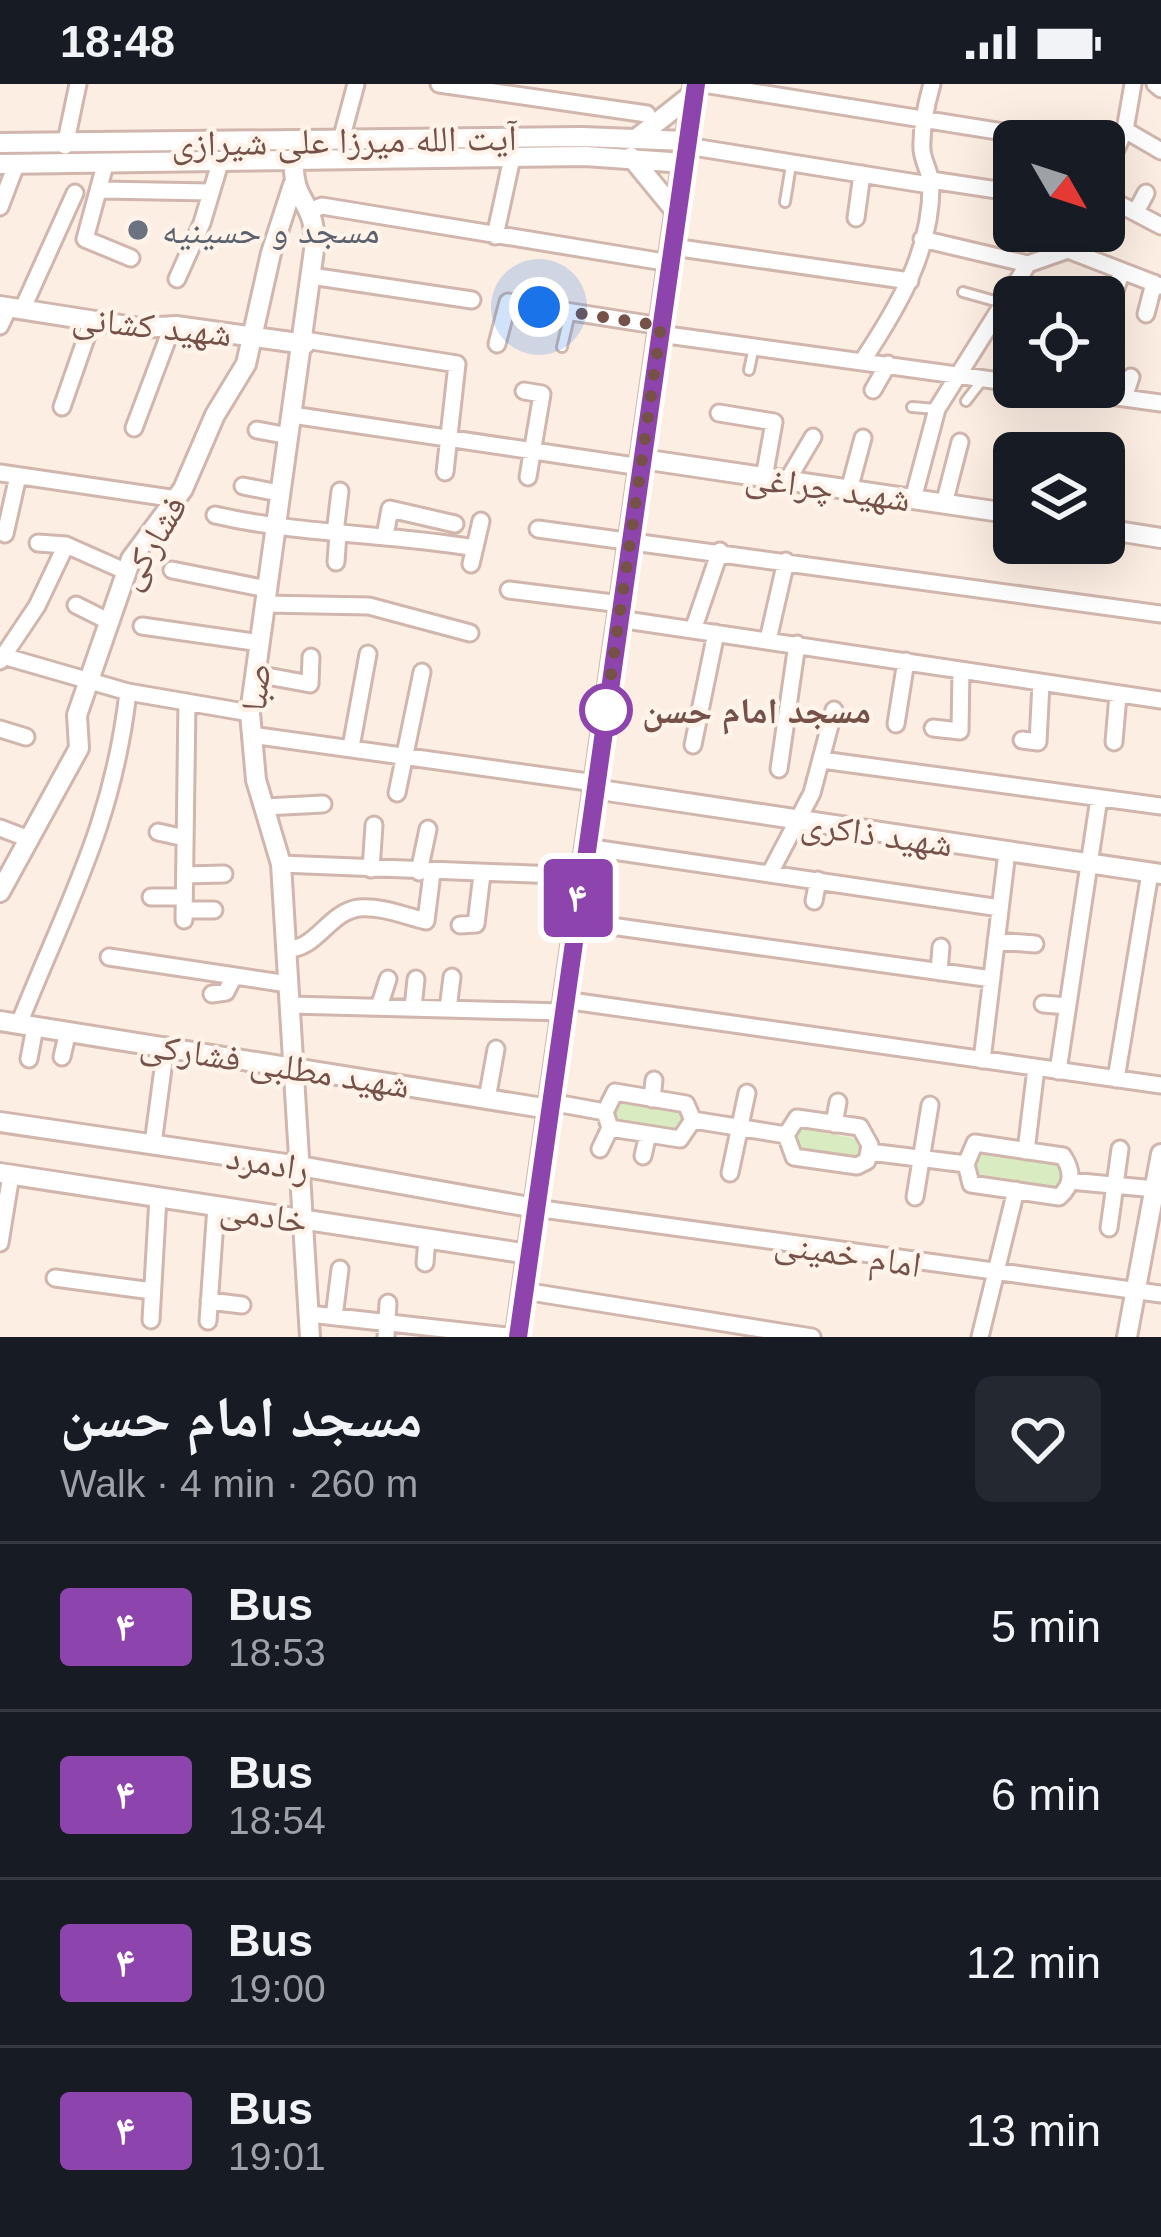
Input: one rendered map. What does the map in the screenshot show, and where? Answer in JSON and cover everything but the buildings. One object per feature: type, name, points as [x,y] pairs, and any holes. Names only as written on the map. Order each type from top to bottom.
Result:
[{"type":"main road","points":[[517,1337],[698,87]]},
{"type":"street","points":[[65,146],[77,84]]},
{"type":"street","points":[[341,140],[356,84]]},
{"type":"street","points":[[439,84],[526,90],[647,114]]},
{"type":"street","points":[[863,360],[910,281],[922,239],[931,180],[922,154],[923,118],[932,84]]},
{"type":"street","points":[[1133,84],[1125,130],[1161,151]]},
{"type":"street","points":[[633,148],[698,87],[993,130]]},
{"type":"street","name":"آیت الله میرزا علی شیرازی","points":[[0,143],[341,140],[604,147]]},
{"type":"street","points":[[0,207],[8,164],[512,158],[604,147],[686,150],[922,184],[931,180],[993,189]]},
{"type":"street","points":[[633,148],[677,213]]},
{"type":"street","points":[[495,236],[512,158]]},
{"type":"street","points":[[294,161],[293,185],[312,210],[322,206],[495,236],[910,281]]},
{"type":"street","points":[[177,279],[220,163]]},
{"type":"street","points":[[105,165],[86,238],[130,258]]},
{"type":"street","points":[[856,218],[862,174]]},
{"type":"street","name":"فشارکی","points":[[0,892],[79,748],[77,715],[127,572],[144,538],[177,499],[215,416],[246,364],[271,253],[293,185]]},
{"type":"street","points":[[100,190],[211,192]]},
{"type":"street","points":[[0,326],[75,193]]},
{"type":"street","points":[[1136,212],[1146,193]]},
{"type":"street","points":[[1125,206],[1161,226]]},
{"type":"street","name":"صبا","points":[[310,1337],[281,864],[265,808],[250,713],[305,342],[316,221],[312,210]]},
{"type":"street","points":[[922,239],[1028,264],[1062,252]]},
{"type":"street","points":[[1073,252],[1158,284],[1146,314]]},
{"type":"street","points":[[1022,276],[1028,264]]},
{"type":"street","points":[[1120,276],[1122,271]]},
{"type":"street","points":[[311,275],[472,300]]},
{"type":"street","points":[[497,344],[508,302],[754,346],[993,379]]},
{"type":"street","name":"شهید کشانی","points":[[10,308],[305,342]]},
{"type":"street","points":[[62,406],[92,321]]},
{"type":"street","points":[[134,428],[172,327]]},
{"type":"street","points":[[913,500],[937,409],[993,327]]},
{"type":"street","points":[[305,342],[457,364],[445,472]]},
{"type":"street","points":[[873,391],[888,364]]},
{"type":"street","points":[[1125,395],[1131,377]]},
{"type":"street","points":[[524,391],[542,394],[528,477]]},
{"type":"street","points":[[1125,398],[1161,403]]},
{"type":"street","points":[[719,413],[774,422],[764,478]]},
{"type":"street","points":[[292,415],[641,463]]},
{"type":"street","points":[[257,430],[289,436]]},
{"type":"street","points":[[787,481],[813,437]]},
{"type":"street","points":[[849,490],[863,438]]},
{"type":"street","points":[[944,504],[960,442]]},
{"type":"street","name":"شهید چراغی","points":[[641,463],[993,511]]},
{"type":"street","points":[[0,473],[177,499]]},
{"type":"street","points":[[5,535],[18,476]]},
{"type":"street","points":[[243,487],[279,493]]},
{"type":"street","points":[[336,562],[340,491]]},
{"type":"street","points":[[386,536],[390,508],[455,524]]},
{"type":"street","points":[[215,514],[274,529],[386,536],[473,556],[481,521]]},
{"type":"street","points":[[538,529],[631,538],[1161,614]]},
{"type":"street","points":[[1125,531],[1160,535]]},
{"type":"street","points":[[38,543],[66,544],[127,572]]},
{"type":"street","points":[[66,544],[37,606],[2,658],[128,692],[250,713]]},
{"type":"street","points":[[693,630],[720,551]]},
{"type":"street","points":[[768,640],[786,561]]},
{"type":"street","points":[[183,567],[266,597],[369,606],[470,634]]},
{"type":"street","points":[[509,590],[693,630],[1161,700]]},
{"type":"street","points":[[76,605],[108,621]]},
{"type":"street","points":[[142,626],[260,643]]},
{"type":"street","points":[[693,746],[716,633]]},
{"type":"street","points":[[779,769],[797,644]]},
{"type":"street","points":[[351,748],[368,654]]},
{"type":"street","points":[[256,674],[310,684],[311,657]]},
{"type":"street","points":[[896,724],[906,661]]},
{"type":"street","points":[[933,728],[959,731],[962,670]]},
{"type":"street","points":[[397,794],[422,671]]},
{"type":"street","points":[[1022,740],[1038,742],[1041,683]]},
{"type":"street","points":[[28,1059],[18,1024],[100,836],[119,766],[128,692]]},
{"type":"street","points":[[1114,742],[1118,695]]},
{"type":"street","points":[[184,909],[187,702]]},
{"type":"street","points":[[770,873],[798,822],[823,760],[833,710]]},
{"type":"street","points":[[0,729],[26,737]]},
{"type":"street","points":[[251,736],[407,754],[595,786]]},
{"type":"street","points":[[823,760],[1161,806]]},
{"type":"street","name":"شهید ذاکری","points":[[595,786],[798,822],[1156,874]]},
{"type":"street","points":[[1058,1071],[1100,798]]},
{"type":"street","points":[[265,808],[323,804]]},
{"type":"street","points":[[371,869],[374,826]]},
{"type":"street","points":[[0,827],[29,839]]},
{"type":"street","points":[[286,949],[308,944],[326,924],[355,908],[426,921],[428,830]]},
{"type":"street","points":[[158,832],[185,838]]},
{"type":"street","points":[[586,847],[1000,908]]},
{"type":"street","points":[[982,1060],[1007,852]]},
{"type":"street","points":[[281,864],[581,876]]},
{"type":"street","points":[[185,875],[224,874]]},
{"type":"street","points":[[460,925],[476,924],[482,874]]},
{"type":"street","points":[[1117,1079],[1156,874]]},
{"type":"street","points":[[814,902],[818,880]]},
{"type":"street","points":[[151,897],[184,909],[214,910]]},
{"type":"street","points":[[575,921],[992,979]]},
{"type":"street","points":[[996,941],[1035,944]]},
{"type":"street","points":[[939,972],[941,947]]},
{"type":"street","points":[[110,957],[288,983]]},
{"type":"street","points":[[212,994],[226,992],[234,976]]},
{"type":"street","points":[[448,1009],[452,977]]},
{"type":"street","points":[[380,1007],[388,979]]},
{"type":"street","points":[[412,1008],[416,979]]},
{"type":"street","points":[[1043,1004],[1067,1006]]},
{"type":"street","points":[[290,1005],[563,1006],[1161,1085]]},
{"type":"street","name":"شهید مطلبی فشارکی","points":[[18,1024],[78,1038],[166,1046],[294,1068],[389,1075],[488,1099],[549,1106]]},
{"type":"street","points":[[62,1058],[78,1038]]},
{"type":"street","points":[[153,1144],[166,1046]]},
{"type":"street","points":[[488,1099],[496,1049]]},
{"type":"street","points":[[1026,1151],[1036,1068]]},
{"type":"street","points":[[652,1099],[654,1080]]},
{"type":"street","points":[[600,1149],[615,1093],[686,1104],[693,1120]]},
{"type":"street","points":[[730,1173],[747,1093]]},
{"type":"street","points":[[834,1124],[838,1102]]},
{"type":"street","points":[[915,1197],[930,1105]]},
{"type":"street","points":[[549,1106],[680,1138],[693,1120]]},
{"type":"street","points":[[786,1135],[797,1118],[860,1127],[870,1152]]},
{"type":"street","points":[[693,1120],[786,1135]]},
{"type":"street","name":"رادمرد","points":[[0,1122],[300,1166],[535,1208]]},
{"type":"street","points":[[643,1156],[647,1133]]},
{"type":"street","points":[[786,1135],[794,1156],[828,1170],[857,1166],[870,1152]]},
{"type":"street","points":[[975,1143],[1063,1156],[1070,1181],[1059,1197],[971,1184],[966,1164],[975,1143]]},
{"type":"street","points":[[1108,1228],[1120,1149]]},
{"type":"street","points":[[870,1152],[966,1164]]},
{"type":"street","points":[[1126,1337],[1159,1191],[1161,1154]]},
{"type":"street","points":[[0,1243],[5,1174]]},
{"type":"street","name":"خادمی","points":[[5,1174],[529,1254]]},
{"type":"street","points":[[1070,1181],[1159,1191]]},
{"type":"street","points":[[980,1337],[1016,1190]]},
{"type":"street","points":[[151,1320],[158,1197]]},
{"type":"street","points":[[208,1321],[215,1206]]},
{"type":"street","name":"امام خمینی","points":[[535,1208],[996,1275],[1161,1294]]},
{"type":"street","points":[[424,1263],[427,1239]]},
{"type":"street","points":[[334,1317],[340,1269]]},
{"type":"street","points":[[56,1278],[152,1291]]},
{"type":"street","points":[[524,1291],[812,1337]]},
{"type":"street","points":[[209,1301],[242,1305]]},
{"type":"street","points":[[386,1330],[388,1303]]},
{"type":"street","points":[[309,1314],[386,1330],[517,1337]]},
{"type":"lane","points":[[785,202],[791,163]]},
{"type":"lane","points":[[963,292],[993,300]]},
{"type":"lane","points":[[562,347],[570,311]]},
{"type":"lane","points":[[749,370],[754,346]]},
{"type":"lane","points":[[966,401],[984,378]]},
{"type":"lane","points":[[912,407],[937,409]]},
{"type":"green space","points":[[617,1101],[683,1112],[686,1119],[679,1133],[615,1124]]},
{"type":"green space","points":[[795,1127],[864,1140],[860,1160],[796,1150]]},
{"type":"green space","points":[[978,1149],[1061,1165],[1059,1191],[974,1176]]},
{"type":"bus line","name":"۴","points":[[518,1337],[696,84]]},
{"type":"place","name":"مسجد و حسینیه","points":[[138,230]]},
{"type":"place","name":"مسجد امام حسن","points":[[606,710]]},
{"type":"route","points":[[539,307],[661,326],[606,710]]}]
